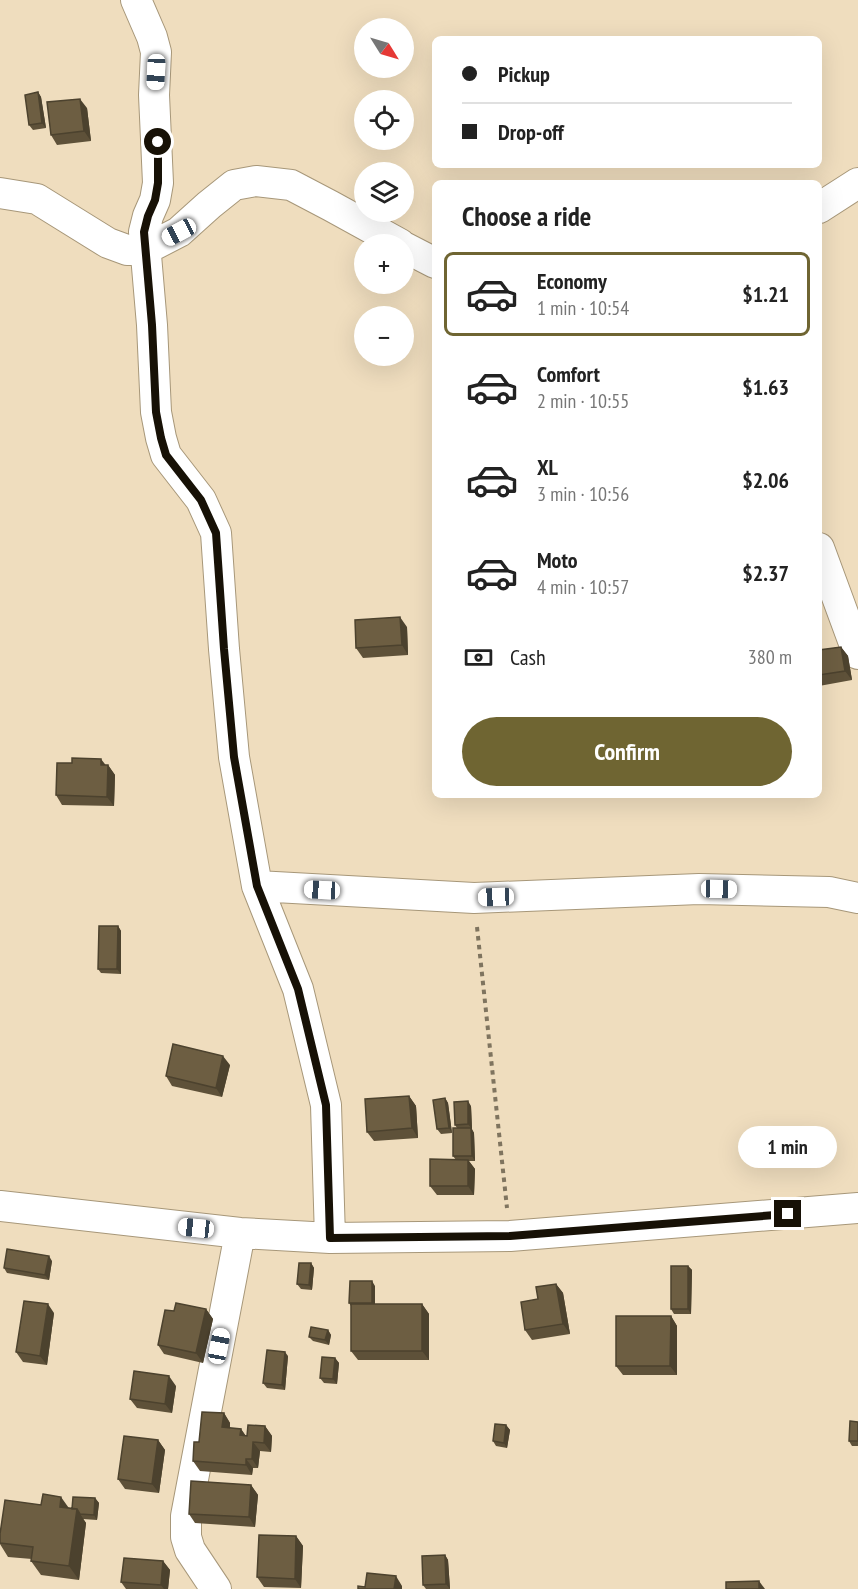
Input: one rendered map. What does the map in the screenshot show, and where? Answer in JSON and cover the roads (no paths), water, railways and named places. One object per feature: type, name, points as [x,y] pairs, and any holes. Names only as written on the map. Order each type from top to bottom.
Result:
[{"type":"street","points":[[136,0],[156,52],[154,94],[158,142],[158,183],[144,232],[156,412],[166,455],[201,500],[216,533],[234,757],[257,886],[298,989],[326,1105],[330,1238]]},
{"type":"street","points":[[0,193],[37,199],[108,243],[127,249],[146,249],[179,232],[234,186],[256,181],[291,185],[381,234]]},
{"type":"street","points":[[822,206],[858,183]]},
{"type":"street","points":[[414,252],[432,261]]},
{"type":"street","points":[[822,556],[858,654]]},
{"type":"street","points":[[257,886],[474,898],[699,889],[830,892],[858,898]]},
{"type":"street","points":[[0,1206],[240,1233],[330,1238],[510,1236],[858,1208]]},
{"type":"street","points":[[216,1589],[190,1550],[186,1537],[186,1516],[240,1233]]}]
